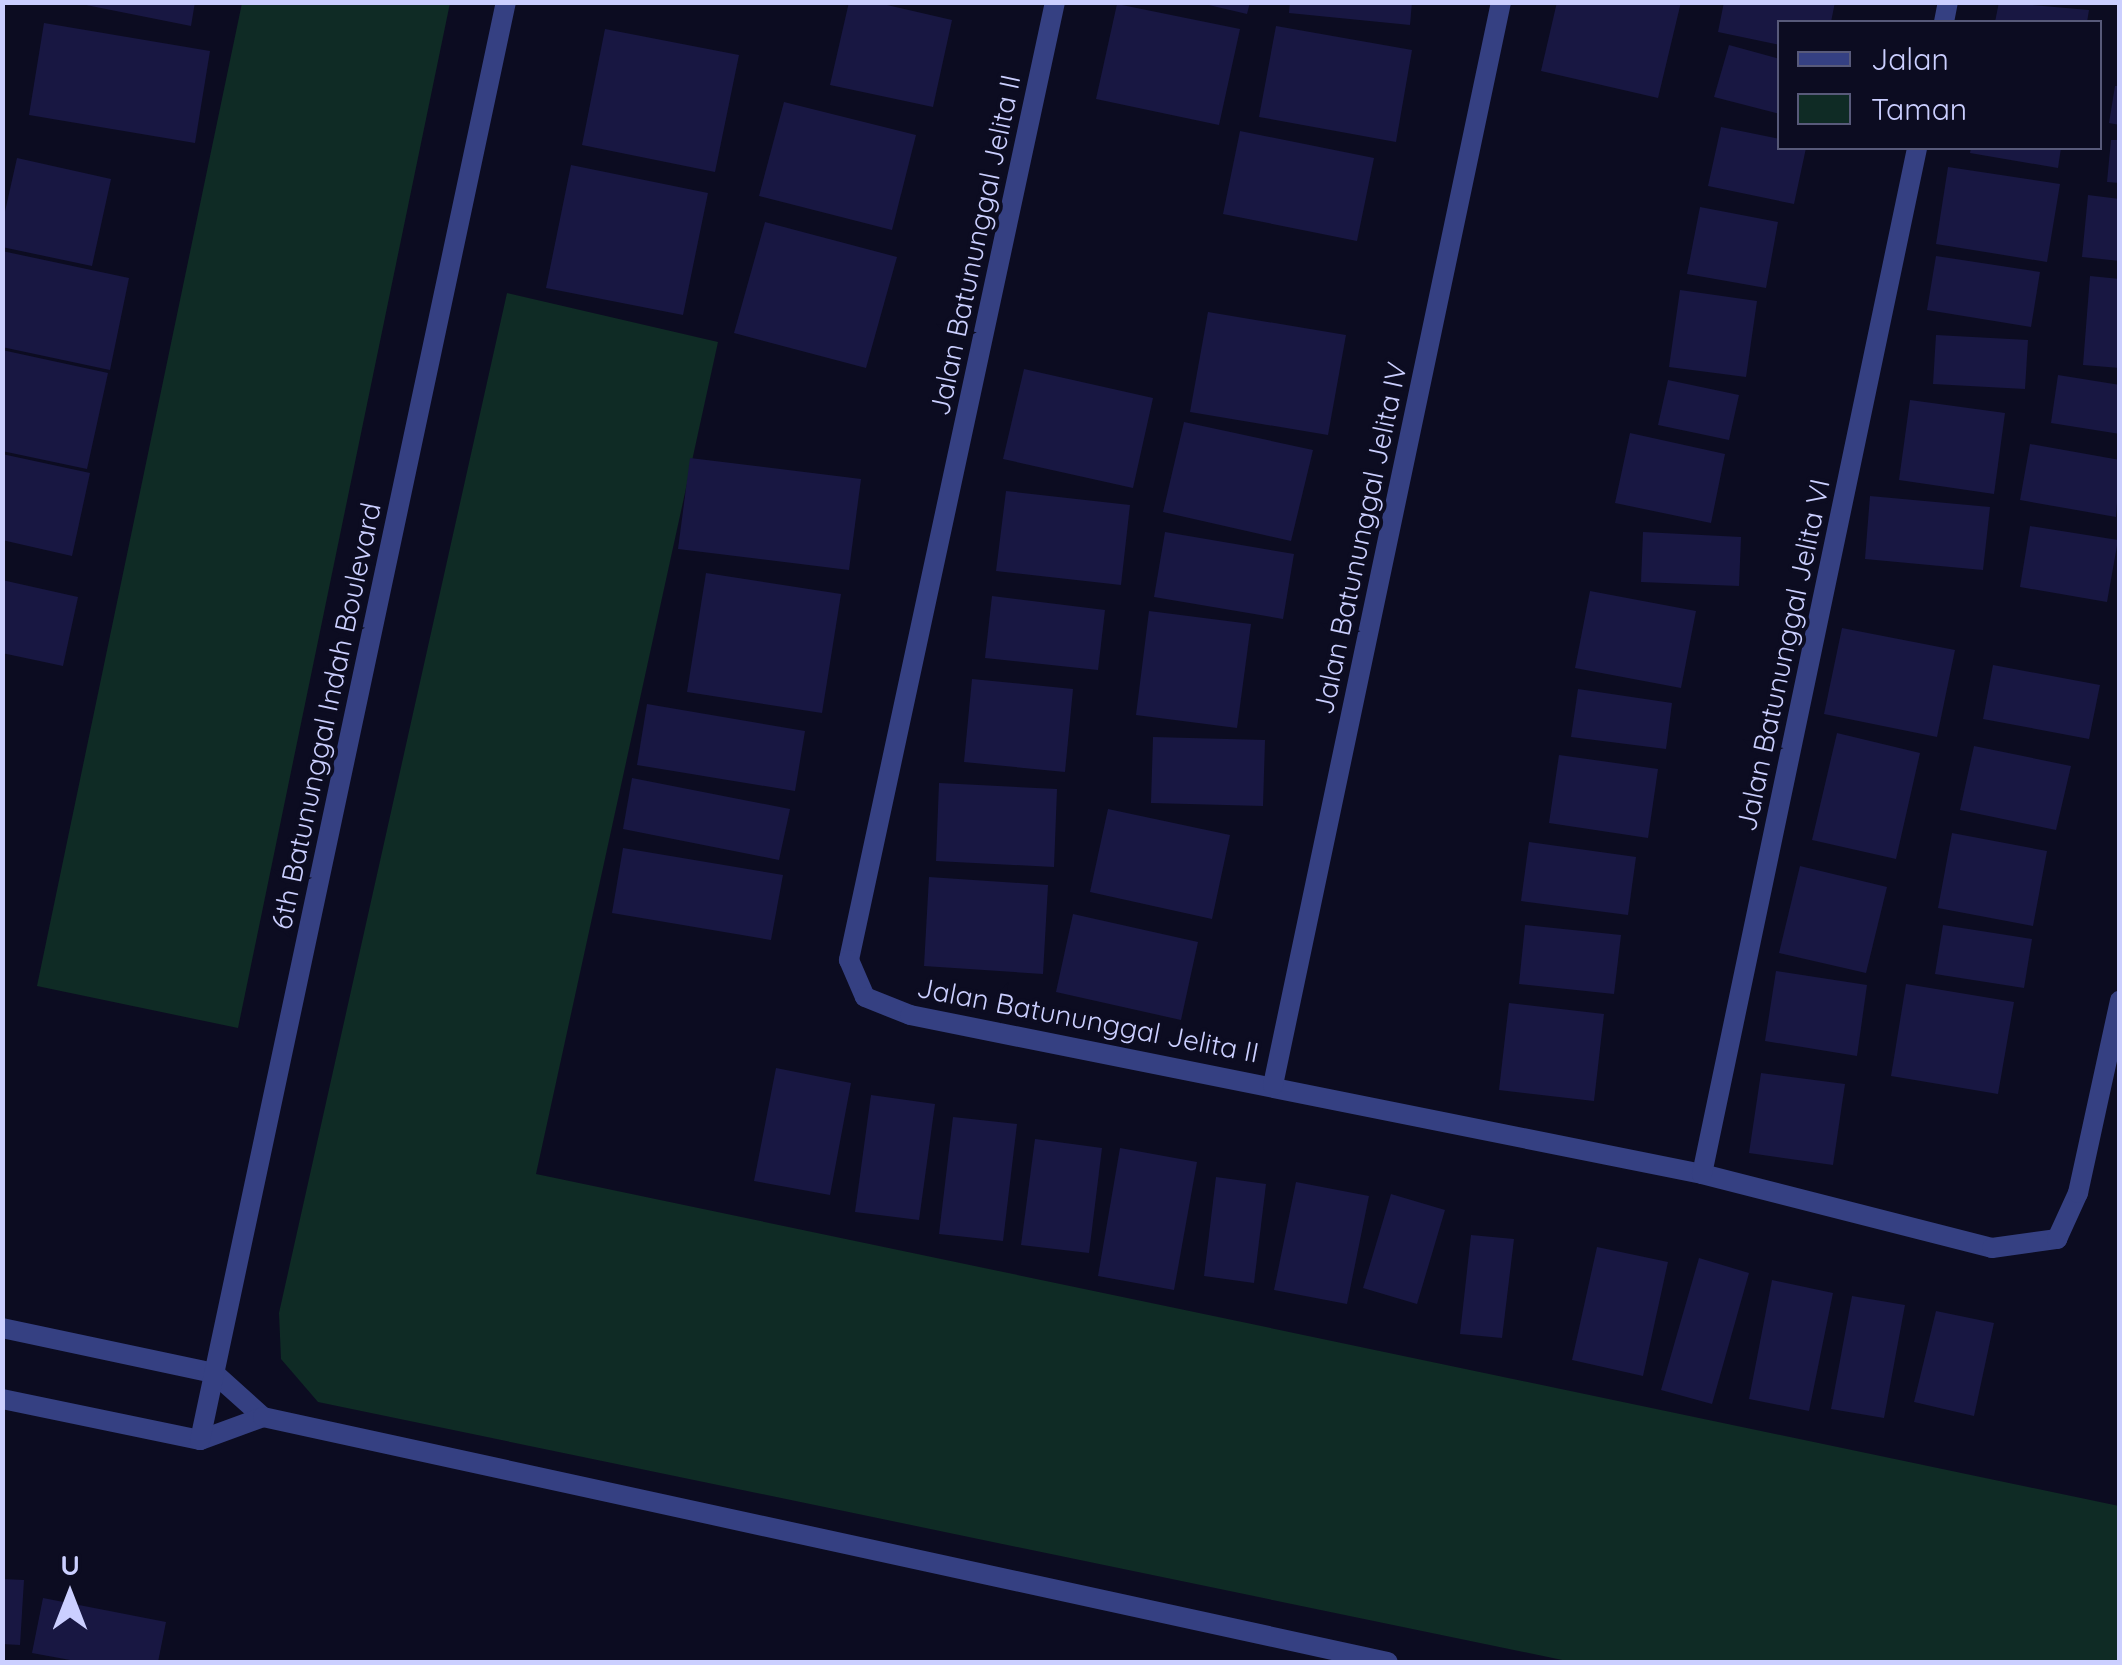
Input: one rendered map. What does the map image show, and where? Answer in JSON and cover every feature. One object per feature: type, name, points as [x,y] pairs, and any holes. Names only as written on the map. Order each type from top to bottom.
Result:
[{"type":"street","name":"6th Batununggal Indah Boulevard","points":[[200,1440],[506,2]]},
{"type":"street","name":"Jalan Batununggal Jelita II","points":[[1056,2],[849,960],[865,997],[910,1015],[1702,1174],[1992,1248],[2057,1240],[2078,1192],[2120,1001]]},
{"type":"street","name":"Jalan Batununggal Jelita IV","points":[[1273,1085],[1500,2]]},
{"type":"street","name":"Jalan Batununggal Jelita VI","points":[[1702,1174],[1917,150]]},
{"type":"street","points":[[2,1328],[214,1373],[264,1417],[1388,1662]]},
{"type":"street","points":[[2,1398],[200,1440],[264,1417]]},
{"type":"green space","points":[[242,3],[450,3],[238,1028],[37,986]]},
{"type":"green space","points":[[507,293],[718,342],[536,1174],[2119,1506],[2119,1662],[1572,1662],[318,1402],[281,1359],[279,1313]]},
{"type":"building","points":[[71,2],[195,2],[191,26]]},
{"type":"building","points":[[849,2],[874,2],[952,20],[933,107],[830,85]]},
{"type":"building","points":[[1196,2],[1250,2],[1247,14]]},
{"type":"building","points":[[1290,2],[1412,2],[1410,25],[1289,13]]},
{"type":"building","points":[[1557,2],[1681,2],[1658,98],[1541,71]]},
{"type":"building","points":[[1724,2],[1835,2],[1831,20],[1777,20],[1777,44],[1718,32]]},
{"type":"building","points":[[1999,2],[2089,10],[2087,20],[1995,20]]},
{"type":"building","points":[[1117,4],[1240,29],[1219,125],[1096,99]]},
{"type":"building","points":[[44,23],[210,51],[195,143],[29,115]]},
{"type":"building","points":[[1276,26],[1412,50],[1396,142],[1259,117]]},
{"type":"building","points":[[605,29],[739,55],[715,172],[582,145]]},
{"type":"building","points":[[1729,45],[1777,58],[1777,113],[1714,97]]},
{"type":"building","points":[[2115,86],[2120,86],[2120,125],[2109,123]]},
{"type":"building","points":[[784,102],[916,135],[892,230],[759,196]]},
{"type":"building","points":[[1721,127],[1777,138],[1777,150],[1806,150],[1794,204],[1708,186]]},
{"type":"building","points":[[1240,131],[1374,158],[1357,241],[1223,214]]},
{"type":"building","points":[[2111,140],[2120,140],[2120,183],[2107,182]]},
{"type":"building","points":[[1971,150],[2061,150],[2058,168],[1970,153]]},
{"type":"building","points":[[17,158],[111,179],[92,266],[2,247],[2,225]]},
{"type":"building","points":[[571,165],[708,193],[683,315],[546,288]]},
{"type":"building","points":[[1948,167],[2060,184],[2047,262],[1936,244]]},
{"type":"building","points":[[2088,195],[2120,199],[2120,261],[2082,257]]},
{"type":"building","points":[[1700,207],[1778,222],[1766,288],[1687,274]]},
{"type":"building","points":[[765,222],[897,257],[866,368],[734,333]]},
{"type":"building","points":[[2,251],[129,278],[110,370],[2,347]]},
{"type":"building","points":[[1936,256],[2040,272],[2031,327],[1927,310]]},
{"type":"building","points":[[2090,276],[2120,279],[2120,368],[2083,365]]},
{"type":"building","points":[[1680,290],[1757,301],[1746,377],[1669,367]]},
{"type":"building","points":[[1208,312],[1346,335],[1328,435],[1190,412]]},
{"type":"building","points":[[1936,335],[2028,340],[2025,389],[1933,384]]},
{"type":"building","points":[[2,350],[108,373],[87,469],[2,451]]},
{"type":"building","points":[[1024,369],[1153,398],[1133,488],[1003,459]]},
{"type":"building","points":[[2058,375],[2120,385],[2120,434],[2051,423]]},
{"type":"building","points":[[1668,380],[1739,395],[1729,440],[1658,425]]},
{"type":"building","points":[[1910,400],[2005,413],[1994,494],[1899,480]]},
{"type":"building","points":[[1184,422],[1313,450],[1291,541],[1163,512]]},
{"type":"building","points":[[1630,433],[1725,454],[1711,523],[1615,503]]},
{"type":"building","points":[[2030,444],[2120,460],[2116,517],[2020,500]]},
{"type":"building","points":[[2,454],[90,473],[72,556],[2,540]]},
{"type":"building","points":[[690,458],[861,479],[849,570],[678,549]]},
{"type":"building","points":[[1006,491],[1130,505],[1121,585],[996,571]]},
{"type":"building","points":[[1870,496],[1990,507],[1983,570],[1865,559]]},
{"type":"building","points":[[2030,526],[2118,540],[2107,602],[2020,587]]},
{"type":"building","points":[[1165,532],[1294,554],[1283,619],[1154,597]]},
{"type":"building","points":[[1643,532],[1741,537],[1739,586],[1641,582]]},
{"type":"building","points":[[706,573],[841,594],[822,713],[687,692]]},
{"type":"building","points":[[2,580],[78,597],[63,666],[2,653]]},
{"type":"building","points":[[1590,591],[1696,611],[1681,688],[1575,668]]},
{"type":"building","points":[[992,596],[1105,610],[1098,670],[985,658]]},
{"type":"building","points":[[1149,611],[1251,624],[1237,728],[1136,715]]},
{"type":"building","points":[[1842,628],[1955,650],[1937,737],[1824,714]]},
{"type":"building","points":[[1993,665],[2100,685],[2089,739],[1983,719]]},
{"type":"building","points":[[972,679],[1073,689],[1065,772],[964,762]]},
{"type":"building","points":[[1578,689],[1672,703],[1666,749],[1571,737]]},
{"type":"building","points":[[647,704],[805,731],[795,791],[637,765]]},
{"type":"building","points":[[1837,733],[1920,753],[1896,859],[1812,840]]},
{"type":"building","points":[[1153,737],[1265,740],[1263,806],[1151,803]]},
{"type":"building","points":[[1974,746],[2071,766],[2056,830],[1960,810]]},
{"type":"building","points":[[1559,755],[1658,769],[1648,838],[1549,823]]},
{"type":"building","points":[[632,778],[790,809],[779,860],[623,829]]},
{"type":"building","points":[[939,783],[1057,789],[1054,867],[936,861]]},
{"type":"building","points":[[1108,809],[1230,835],[1212,919],[1090,892]]},
{"type":"building","points":[[1952,833],[2047,851],[2033,926],[1938,908]]},
{"type":"building","points":[[1529,842],[1636,857],[1628,915],[1521,901]]},
{"type":"building","points":[[623,848],[783,875],[771,940],[612,913]]},
{"type":"building","points":[[1800,866],[1887,887],[1866,973],[1779,953]]},
{"type":"building","points":[[929,877],[1048,885],[1043,974],[924,966]]},
{"type":"building","points":[[1073,914],[1198,942],[1181,1020],[1056,992]]},
{"type":"building","points":[[1525,925],[1621,935],[1614,994],[1519,984]]},
{"type":"building","points":[[1943,925],[2032,939],[2024,988],[1935,974]]},
{"type":"building","points":[[1776,971],[1867,985],[1857,1056],[1765,1041]]},
{"type":"building","points":[[1906,984],[2014,1002],[1998,1094],[1891,1076]]},
{"type":"building","points":[[1509,1003],[1604,1014],[1594,1101],[1499,1090]]},
{"type":"building","points":[[776,1068],[851,1083],[830,1195],[754,1181]]},
{"type":"building","points":[[1761,1073],[1845,1084],[1833,1165],[1749,1153]]},
{"type":"building","points":[[871,1095],[935,1104],[919,1220],[855,1212]]},
{"type":"building","points":[[953,1117],[1017,1124],[1003,1241],[939,1234]]},
{"type":"building","points":[[1035,1139],[1102,1148],[1089,1253],[1021,1245]]},
{"type":"building","points":[[1120,1148],[1197,1162],[1174,1290],[1098,1276]]},
{"type":"building","points":[[1216,1177],[1266,1184],[1254,1283],[1204,1276]]},
{"type":"building","points":[[1296,1182],[1369,1196],[1347,1304],[1274,1290]]},
{"type":"building","points":[[1391,1194],[1445,1210],[1417,1304],[1363,1288]]},
{"type":"building","points":[[1471,1235],[1514,1239],[1502,1338],[1460,1334]]},
{"type":"building","points":[[1597,1247],[1668,1262],[1643,1376],[1572,1360]]},
{"type":"building","points":[[1699,1258],[1749,1273],[1712,1404],[1661,1390]]},
{"type":"building","points":[[1772,1280],[1833,1293],[1809,1411],[1749,1399]]},
{"type":"building","points":[[1852,1296],[1905,1305],[1884,1418],[1831,1409]]},
{"type":"building","points":[[1936,1311],[1994,1323],[1974,1416],[1914,1402]]},
{"type":"building","points":[[2,1579],[24,1580],[20,1645],[2,1644]]},
{"type":"building","points":[[43,1598],[166,1622],[158,1662],[81,1662],[32,1653]]}]
